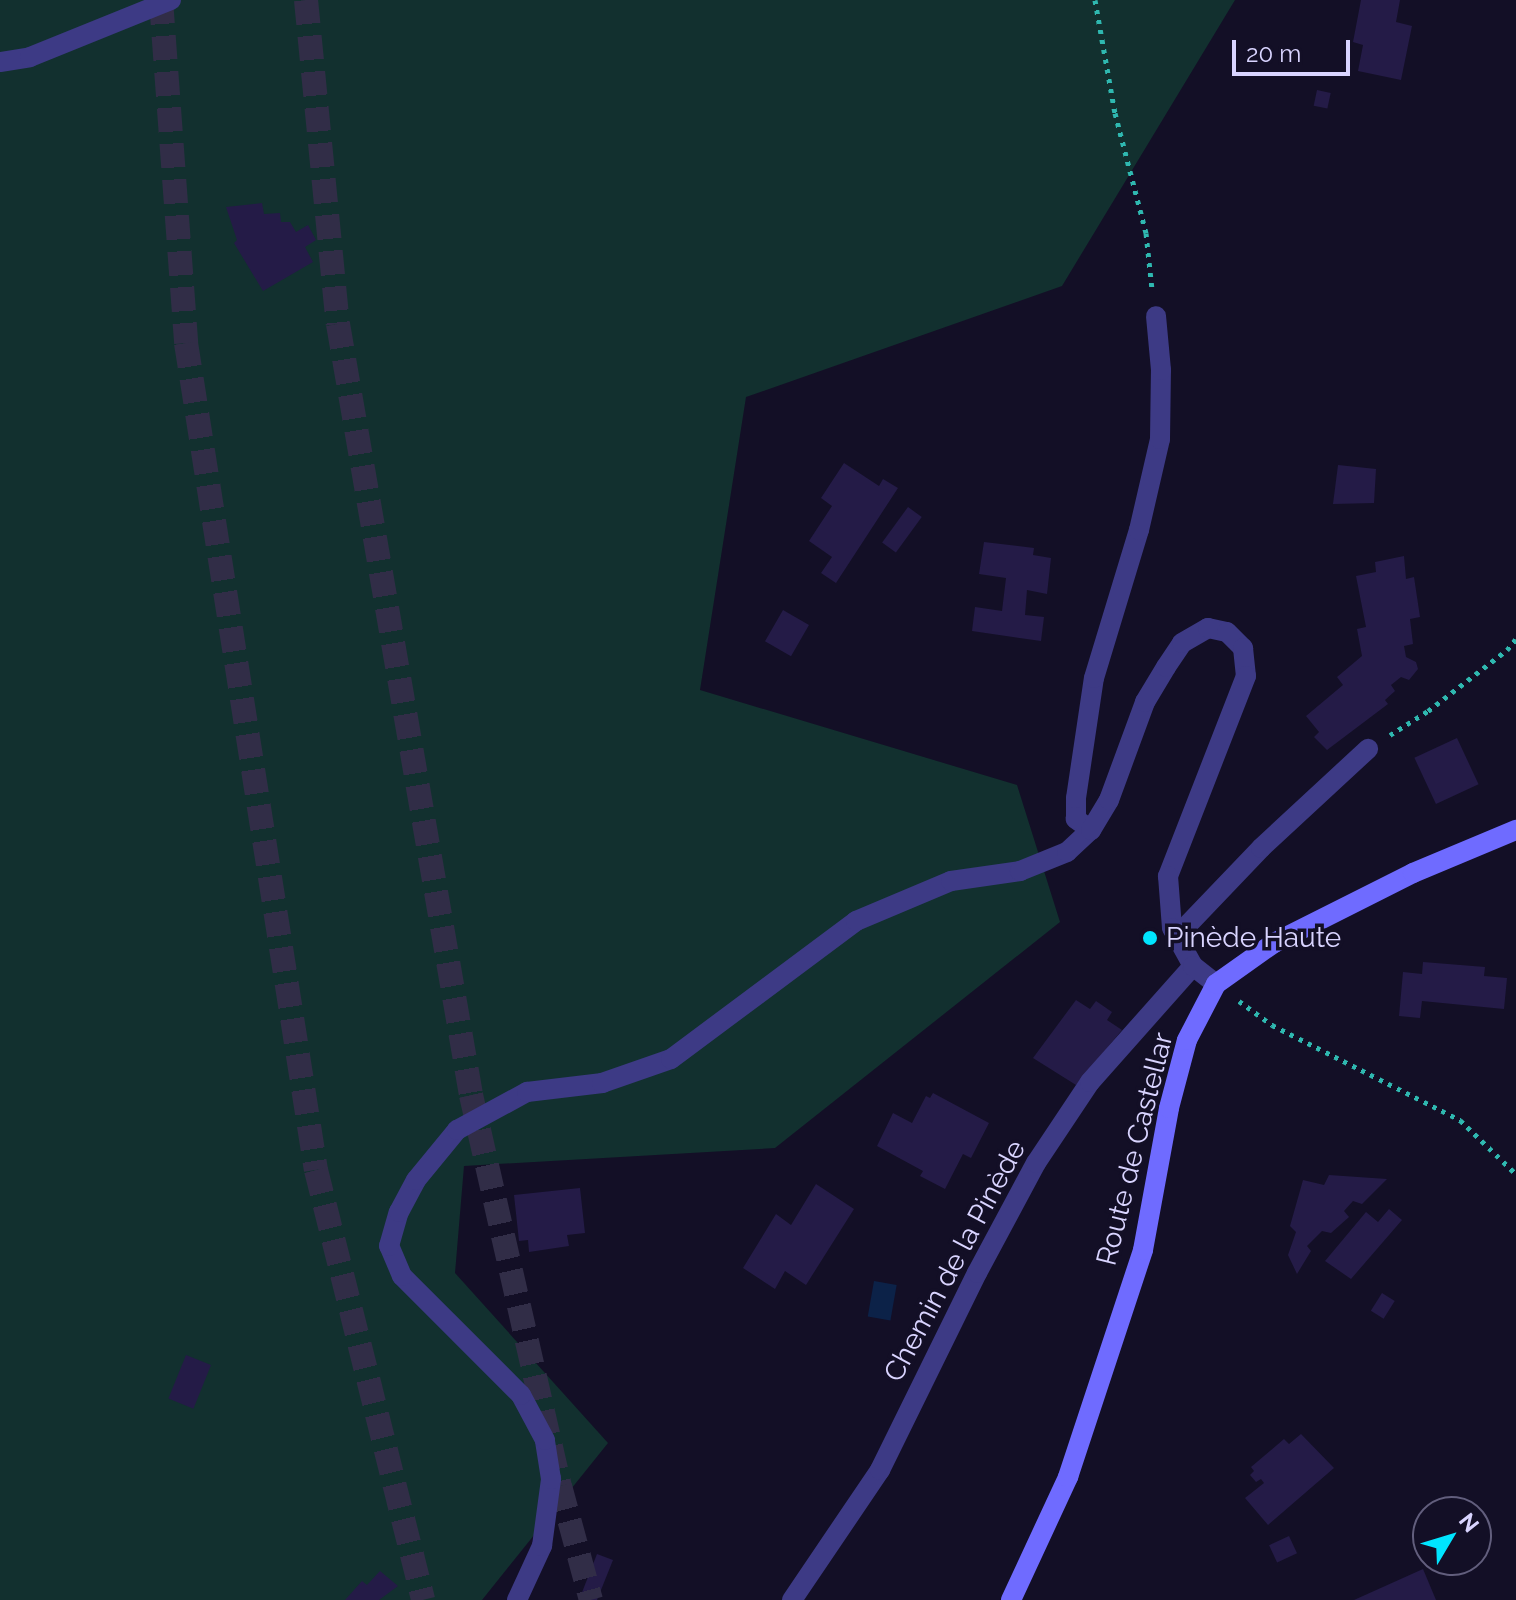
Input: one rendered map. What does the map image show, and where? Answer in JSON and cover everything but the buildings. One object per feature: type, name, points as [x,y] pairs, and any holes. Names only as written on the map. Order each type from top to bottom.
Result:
[{"type":"street","points":[[0,62],[30,57],[171,0]]},
{"type":"street","points":[[1091,830],[1076,819],[1076,798],[1094,678],[1139,530],[1160,439],[1161,370],[1156,316]]},
{"type":"street","points":[[517,1600],[542,1546],[551,1479],[545,1440],[521,1395],[402,1276],[389,1246],[399,1212],[416,1180],[457,1130],[527,1092],[602,1083],[671,1059],[856,921],[951,881],[1020,871],[1067,852],[1091,830],[1109,800],[1145,702],[1182,643],[1208,628],[1227,632],[1243,648],[1246,676],[1168,876],[1172,928],[1193,966],[1216,984]]},
{"type":"street","points":[[1177,936],[1261,848],[1368,749]]},
{"type":"street","name":"Route de Castellar","points":[[1011,1600],[1068,1477],[1143,1250],[1169,1108],[1187,1040],[1216,984],[1274,943],[1413,873],[1516,830]]},
{"type":"street","name":"Chemin de la Pinède","points":[[792,1600],[880,1470],[977,1273],[1036,1163],[1090,1082],[1193,966]]},
{"type":"path","points":[[1095,0],[1115,113],[1146,233],[1156,316]]},
{"type":"path","points":[[1368,749],[1428,711],[1507,650],[1516,639]]},
{"type":"path","points":[[1216,984],[1272,1025],[1460,1120],[1516,1174]]},
{"type":"green space","points":[[0,0],[1235,0],[1062,286],[746,397],[700,690],[1017,785],[1060,922],[775,1148],[464,1166],[455,1273],[608,1443],[482,1600],[0,1600]]},
{"type":"water","points":[[874,1281],[897,1285],[890,1320],[868,1316]]},
{"type":"tunnel","points":[[161,0],[186,343],[316,1170],[423,1600]]},
{"type":"tunnel","points":[[306,0],[338,324],[471,1095],[560,1486],[591,1600]]},
{"type":"place","name":"Pinède Haute","points":[[1150,938]]}]
